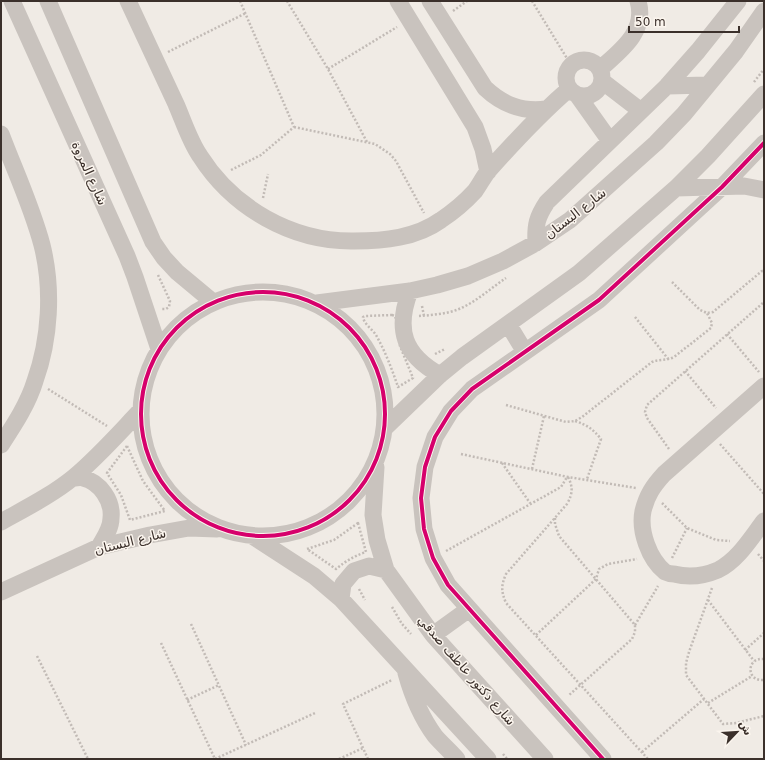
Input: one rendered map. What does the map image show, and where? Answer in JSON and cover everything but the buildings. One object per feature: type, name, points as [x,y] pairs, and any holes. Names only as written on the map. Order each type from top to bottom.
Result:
[{"type":"street","name":"شارع المروة","points":[[12,1],[127,256],[159,349]]},
{"type":"street","points":[[48,1],[153,242],[164,258],[177,272],[213,302]]},
{"type":"street","points":[[128,1],[199,155],[220,182],[245,205],[274,223],[306,235],[339,242],[373,241],[396,238],[418,232],[440,222],[458,208],[474,191],[488,172],[546,109],[574,92],[586,96],[594,94],[600,88],[601,75],[631,40],[637,29],[640,18],[638,1]]},
{"type":"street","points":[[398,1],[475,127],[483,149],[488,172]]},
{"type":"street","points":[[430,1],[485,88],[502,102],[513,106],[529,110],[546,109]]},
{"type":"street","points":[[536,243],[535,228],[539,214],[547,202],[667,86],[698,51],[738,1]]},
{"type":"street","name":"شارع البستان","points":[[317,304],[410,291],[438,285],[468,276],[503,261],[536,243],[570,220],[656,143],[684,114],[736,51],[764,11]]},
{"type":"street","points":[[610,141],[566,79],[566,74],[571,65],[578,60],[587,60],[594,63],[601,75],[641,111]]},
{"type":"street","points":[[667,86],[707,85]]},
{"type":"street","points":[[386,427],[440,375],[462,357],[578,273],[676,188],[713,151],[764,94]]},
{"type":"street","points":[[1,134],[32,212],[42,246],[48,281],[48,317],[43,352],[35,381],[19,418],[1,445]]},
{"type":"street","points":[[603,759],[448,586],[433,558],[424,529],[421,498],[425,467],[435,437],[451,411],[472,389],[599,300],[722,187],[764,143]]},
{"type":"street","points":[[676,188],[744,186],[764,190]]},
{"type":"street","points":[[265,291],[292,294],[317,304],[348,325],[371,354],[384,390],[386,427],[377,462],[361,489],[340,510],[314,526],[285,535],[254,537],[219,529],[187,510],[161,482],[146,448],[141,410],[146,378],[159,349],[183,321],[213,302],[238,293],[265,291]]},
{"type":"street","points":[[410,291],[404,307],[403,324],[406,340],[414,355],[421,363],[425,367],[440,375]]},
{"type":"street","points":[[508,324],[525,352]]},
{"type":"street","points":[[762,379],[726,420],[678,461],[650,490],[643,512],[643,535],[652,556],[666,572],[684,576],[702,575],[719,569],[736,558],[764,521]]},
{"type":"street","points":[[1,522],[37,502],[74,478],[106,448],[141,410]]},
{"type":"street","name":"شارع دكتور عاطف صدقي","points":[[377,462],[373,514],[377,540],[386,570],[433,635],[545,759]]},
{"type":"street","points":[[74,478],[84,478],[95,484],[105,493],[110,505],[112,518],[108,531],[99,547]]},
{"type":"street","name":"شارع البستان","points":[[2,592],[99,547],[150,535],[189,528],[219,529]]},
{"type":"street","points":[[254,537],[314,576],[341,599],[488,759]]},
{"type":"street","points":[[341,599],[343,584],[354,571],[369,566],[386,570]]},
{"type":"street","points":[[433,635],[469,609]]},
{"type":"street","points":[[405,669],[412,692],[422,714],[435,735],[457,759]]},
{"type":"path","points":[[240,1],[294,127]]},
{"type":"path","points":[[287,1],[328,69],[367,142]]},
{"type":"path","points":[[532,1],[571,65]]},
{"type":"path","points":[[155,59],[246,13]]},
{"type":"path","points":[[328,69],[410,19]]},
{"type":"path","points":[[294,127],[367,142],[383,148],[393,158],[431,226]]},
{"type":"path","points":[[216,177],[261,155],[294,127]]},
{"type":"path","points":[[259,214],[268,174]]},
{"type":"path","points":[[672,282],[700,310],[707,313],[713,312],[762,271],[764,271]]},
{"type":"path","points":[[678,461],[647,418],[645,412],[647,405],[764,302]]},
{"type":"path","points":[[575,421],[652,362],[657,360],[669,360],[712,328],[712,323],[707,313]]},
{"type":"path","points":[[635,317],[669,360]]},
{"type":"path","points":[[727,334],[762,379]]},
{"type":"path","points":[[685,371],[726,420]]},
{"type":"path","points":[[35,381],[119,434]]},
{"type":"path","points":[[506,405],[566,422],[575,421],[585,424],[594,430],[601,439],[587,479]]},
{"type":"path","points":[[532,469],[544,416]]},
{"type":"path","points":[[710,433],[764,494]]},
{"type":"path","points":[[128,446],[143,482],[165,511],[130,520],[121,495],[107,473],[128,446]]},
{"type":"path","points":[[461,454],[568,476],[650,490],[687,528],[716,540],[747,542]]},
{"type":"path","points":[[502,463],[530,503]]},
{"type":"path","points":[[433,558],[561,487],[568,476]]},
{"type":"path","points":[[568,476],[572,485],[572,495],[567,504],[506,574],[502,583],[502,594],[506,603],[648,759]]},
{"type":"path","points":[[555,518],[555,524],[559,536],[635,625],[635,632],[632,639],[557,706]]},
{"type":"path","points":[[358,524],[366,552],[355,556],[336,569],[307,549],[334,540],[358,524]]},
{"type":"path","points":[[536,635],[596,580],[599,569],[608,564],[652,556]]},
{"type":"path","points":[[719,569],[686,663],[686,675],[723,724],[736,723],[764,716]]},
{"type":"path","points":[[708,600],[754,661]]},
{"type":"path","points":[[191,624],[246,745]]},
{"type":"path","points":[[745,650],[764,633]]},
{"type":"path","points":[[161,643],[215,759],[315,713]]},
{"type":"path","points":[[37,656],[88,759]]},
{"type":"path","points":[[764,659],[761,658],[754,661],[750,668],[752,676],[758,680],[764,680]]},
{"type":"path","points":[[368,759],[343,704],[390,682],[405,669]]},
{"type":"path","points":[[708,703],[752,676]]},
{"type":"path","points":[[187,700],[219,685]]},
{"type":"path","points":[[642,752],[704,699]]},
{"type":"path","points":[[339,759],[363,748]]},
{"type":"cycle path","points":[[603,759],[448,585],[433,558],[424,529],[421,498],[425,467],[435,437],[451,411],[472,389],[599,300],[722,187],[764,143]]},
{"type":"cycle path","points":[[251,292],[275,292],[298,297],[321,306],[341,320],[357,336],[365,346],[376,367],[383,390],[385,414],[383,438],[371,472],[357,492],[341,508],[321,522],[298,531],[275,536],[251,536],[228,531],[205,522],[185,508],[169,492],[155,472],[146,449],[141,426],[141,402],[146,379],[155,356],[169,336],[185,320],[205,306],[228,297],[251,292]]}]
